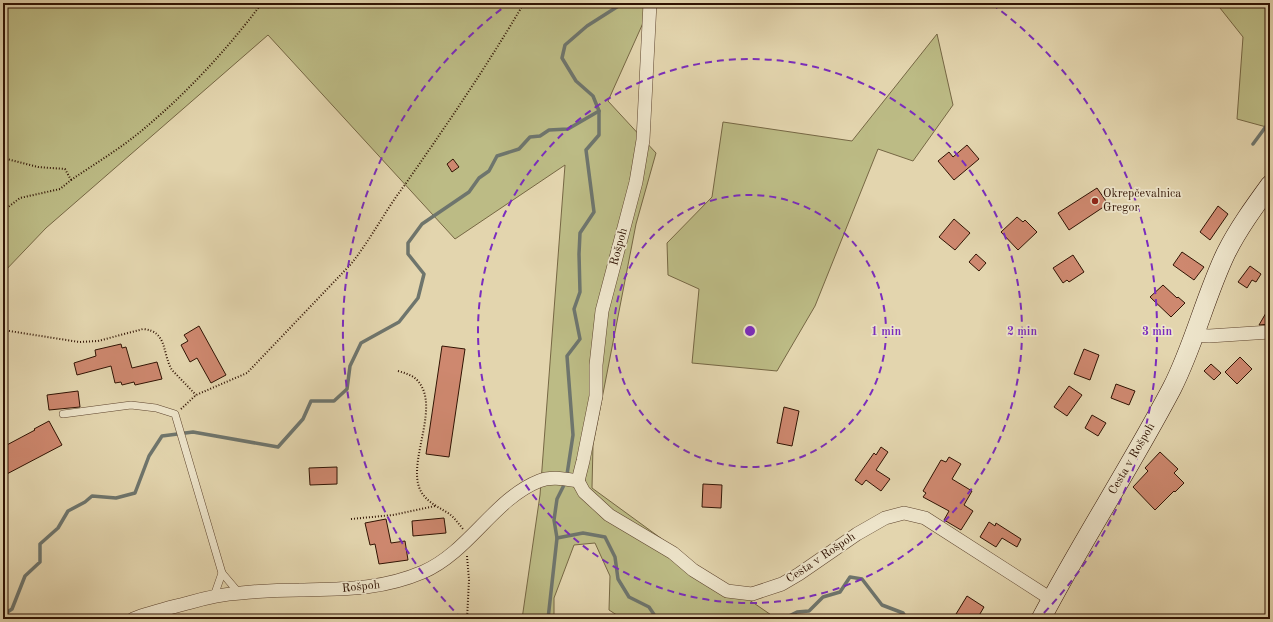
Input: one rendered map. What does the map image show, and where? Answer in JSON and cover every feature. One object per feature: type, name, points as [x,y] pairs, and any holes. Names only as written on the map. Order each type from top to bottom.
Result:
[{"type":"street","name":"Rošpoh","points":[[133,619],[150,612],[214,596],[239,593],[355,589],[384,585],[406,578],[429,569],[439,563],[467,541],[508,501],[520,492],[540,480],[568,480],[583,461],[596,396],[596,366],[602,311],[636,182],[643,140],[650,3]]},
{"type":"street","name":"Cesta v Rošpoh","points":[[1041,619],[1140,447],[1173,386],[1226,252],[1248,215],[1270,185]]},
{"type":"street","points":[[1194,335],[1209,336],[1270,332]]},
{"type":"street","name":"Cesta v Rošpoh","points":[[568,480],[584,492],[609,515],[673,553],[693,570],[727,591],[752,594],[782,584],[857,534],[885,518],[904,513],[925,518],[1051,600]]},
{"type":"lane","points":[[63,414],[131,405],[156,408],[176,414],[222,573],[239,593]]},
{"type":"lane","points":[[214,596],[222,573]]},
{"type":"path","points":[[3,211],[20,198],[60,189],[145,128],[190,86],[246,24],[262,3]]},
{"type":"path","points":[[176,414],[196,395],[247,373],[351,264],[372,236],[398,194],[433,146],[479,76],[524,3]]},
{"type":"path","points":[[3,158],[38,167],[64,169],[72,180]]},
{"type":"path","points":[[3,330],[79,342],[98,341],[143,329],[148,330],[159,335],[172,370],[196,395]]},
{"type":"path","points":[[398,371],[416,379],[425,398],[425,416],[418,463],[418,482],[428,501],[449,514],[467,541],[467,619]]},
{"type":"path","points":[[352,519],[393,514],[435,506]]},
{"type":"shaded area","points":[[3,3],[652,3],[608,101],[656,153],[636,224],[593,445],[592,488],[677,550],[697,567],[777,619],[623,619],[609,610],[610,576],[595,543],[574,545],[554,598],[554,619],[522,619],[540,495],[565,165],[455,239],[268,35],[46,228],[3,273]]},
{"type":"shaded area","points":[[1216,3],[1270,3],[1270,128],[1237,119],[1243,37]]},
{"type":"shaded area","points":[[937,34],[953,105],[913,161],[878,149],[815,306],[777,371],[692,363],[699,289],[668,275],[667,243],[712,197],[723,122],[852,141]]},
{"type":"building","points":[[967,145],[979,159],[954,180],[938,161],[949,152],[953,157]]},
{"type":"building","points":[[453,159],[459,167],[452,172],[447,164]]},
{"type":"building","points":[[1097,188],[1108,204],[1069,230],[1058,213]]},
{"type":"building","points":[[1218,206],[1228,214],[1210,240],[1200,232]]},
{"type":"building","points":[[1017,217],[1023,222],[1025,220],[1037,232],[1018,250],[1001,232]]},
{"type":"building","points":[[954,219],[970,233],[955,250],[939,237]]},
{"type":"building","points":[[1182,252],[1204,267],[1194,280],[1173,265]]},
{"type":"building","points":[[976,254],[986,263],[979,271],[969,262]]},
{"type":"building","points":[[1073,255],[1084,272],[1069,282],[1067,280],[1063,283],[1053,268]]},
{"type":"building","points":[[1250,266],[1261,274],[1256,282],[1252,280],[1247,288],[1238,282]]},
{"type":"building","points":[[1163,285],[1185,303],[1171,317],[1150,297]]},
{"type":"building","points":[[1270,306],[1270,324],[1259,325]]},
{"type":"building","points":[[199,326],[226,375],[211,383],[197,358],[190,362],[181,345],[188,341],[184,335]]},
{"type":"building","points":[[121,344],[122,348],[126,347],[132,368],[157,362],[162,379],[135,385],[134,382],[122,385],[121,382],[115,383],[111,366],[77,375],[74,363],[96,356],[95,350]]},
{"type":"building","points":[[442,346],[465,349],[449,457],[426,454]]},
{"type":"building","points":[[1084,349],[1099,355],[1090,380],[1074,374]]},
{"type":"building","points":[[1240,357],[1252,369],[1237,384],[1225,372]]},
{"type":"building","points":[[1211,364],[1221,373],[1214,380],[1204,371]]},
{"type":"building","points":[[1116,384],[1135,391],[1129,405],[1111,398]]},
{"type":"building","points":[[1069,386],[1082,395],[1067,416],[1054,407]]},
{"type":"building","points":[[78,391],[80,407],[49,410],[47,395]]},
{"type":"building","points":[[784,407],[799,411],[792,446],[777,443]]},
{"type":"building","points":[[1092,415],[1106,423],[1098,436],[1085,428]]},
{"type":"building","points":[[49,421],[62,445],[3,476],[3,447]]},
{"type":"building","points":[[881,447],[888,452],[876,470],[890,479],[881,491],[866,480],[862,485],[855,480],[874,453],[876,455]]},
{"type":"building","points":[[1160,452],[1178,469],[1174,473],[1184,483],[1155,510],[1133,487],[1148,471],[1145,468]]},
{"type":"building","points":[[949,457],[961,464],[952,479],[972,491],[964,505],[973,511],[961,530],[944,520],[949,511],[923,497],[926,493],[923,491],[941,460],[946,462]]},
{"type":"building","points":[[337,467],[337,484],[310,485],[309,468]]},
{"type":"building","points":[[703,484],[722,485],[721,508],[702,507]]},
{"type":"building","points":[[444,518],[446,533],[413,536],[412,521]]},
{"type":"building","points":[[386,519],[391,543],[405,541],[408,560],[379,564],[375,544],[370,545],[365,523]]},
{"type":"building","points":[[989,522],[995,526],[996,523],[1021,539],[1017,547],[1002,538],[996,547],[980,537]]},
{"type":"building","points":[[967,596],[984,607],[977,619],[953,619]]},
{"type":"waterway","points":[[548,619],[557,538],[554,520],[557,499],[566,481],[573,435],[567,356],[580,339],[574,309],[580,292],[580,233],[594,212],[586,150],[599,135],[599,111],[593,96],[576,81],[562,58],[565,45],[587,26],[621,3]]},
{"type":"waterway","points":[[3,615],[12,609],[25,576],[40,562],[40,544],[58,528],[68,511],[85,502],[92,496],[116,498],[135,493],[149,456],[162,436],[193,432],[278,447],[303,419],[311,401],[334,401],[347,389],[350,366],[361,343],[399,322],[418,298],[424,274],[408,254],[408,243],[422,224],[469,192],[479,178],[489,171],[497,156],[519,149],[530,137],[540,136],[549,130],[568,129],[599,111]]},
{"type":"waterway","points":[[1253,144],[1270,121]]},
{"type":"waterway","points":[[557,538],[583,533],[605,537],[615,557],[618,579],[629,597],[649,607],[657,619]]},
{"type":"waterway","points":[[783,619],[797,612],[809,611],[823,597],[840,592],[850,577],[862,579],[882,605],[903,613],[907,619]]},
{"type":"place","name":"Okrepčevalnica Gregor","points":[[1095,201]]}]
